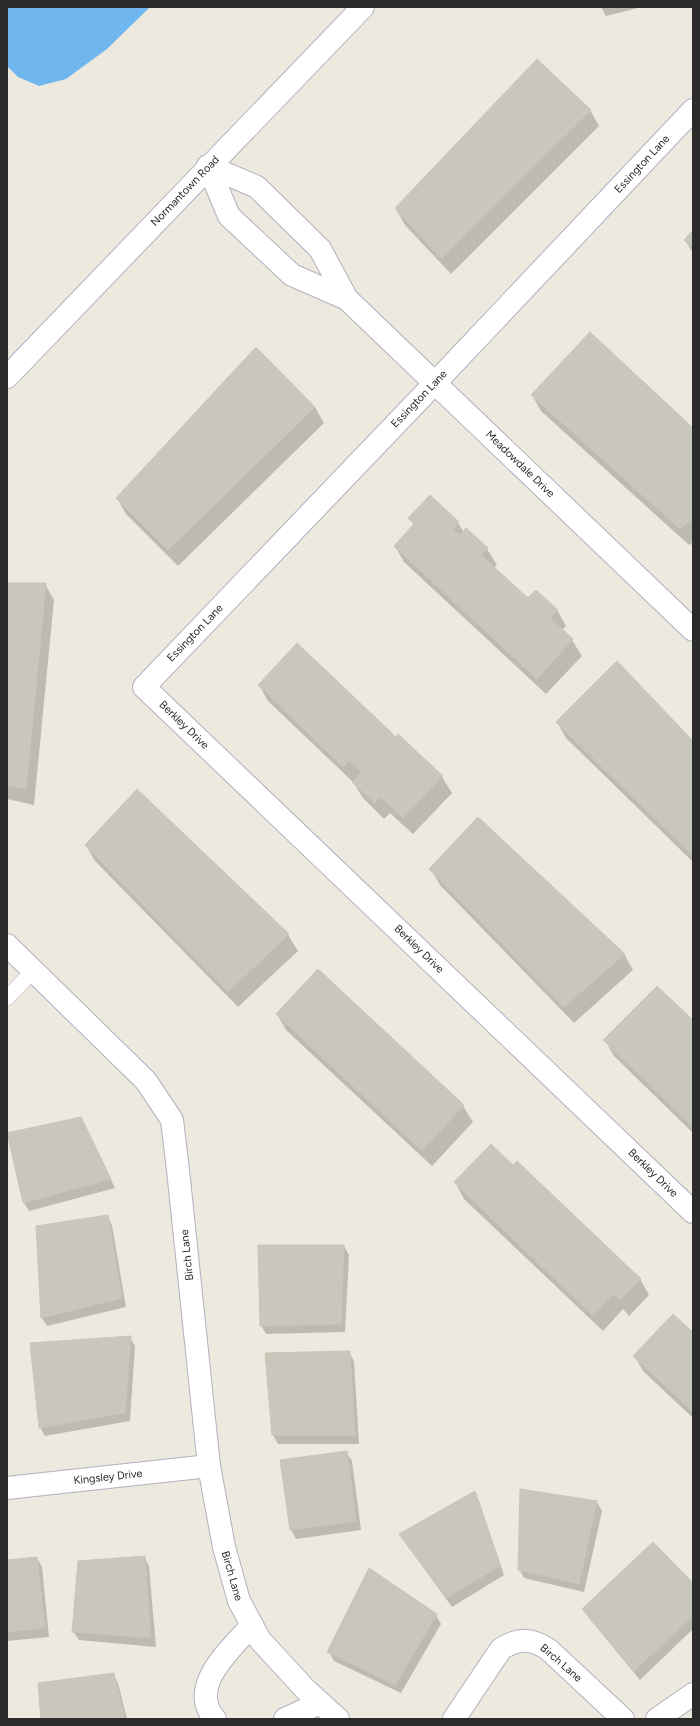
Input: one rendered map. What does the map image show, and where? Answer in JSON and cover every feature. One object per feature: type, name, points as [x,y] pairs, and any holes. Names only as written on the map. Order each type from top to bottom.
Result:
[{"type":"street","name":"Normantown Road","points":[[7,377],[208,166],[363,7]]},
{"type":"street","name":"Essington Lane","points":[[144,687],[435,384],[693,110]]},
{"type":"street","name":"Meadowdale Drive","points":[[208,166],[229,216],[292,275],[347,299]]},
{"type":"street","name":"Meadowdale Drive","points":[[208,166],[258,186],[320,249],[347,299],[693,630]]},
{"type":"street","name":"Berkley Drive","points":[[144,687],[693,1212]]},
{"type":"street","name":"Birch Lane","points":[[7,945],[146,1081],[172,1120],[208,1466],[224,1547],[238,1601],[260,1640],[306,1690],[338,1719]]},
{"type":"street","name":"Kingsley Drive","points":[[7,1488],[208,1466]]},
{"type":"street","points":[[215,1719],[207,1703],[206,1690],[209,1677],[252,1625]]},
{"type":"street","name":"Birch Lane","points":[[454,1719],[501,1649],[520,1640],[540,1644],[549,1650],[623,1719]]},
{"type":"street","points":[[657,1719],[693,1694]]},
{"type":"street","points":[[285,1719],[320,1703]]},
{"type":"lane","points":[[7,998],[33,971]]},
{"type":"water","points":[[7,7],[150,7],[107,49],[66,79],[39,86],[18,77],[7,66]]},
{"type":"building","points":[[537,59],[591,110],[441,259],[395,208]]},
{"type":"building","points":[[693,230],[693,248],[684,240]]},
{"type":"building","points":[[590,332],[693,428],[693,518],[680,529],[531,395]]},
{"type":"building","points":[[256,347],[315,407],[168,550],[116,498]]},
{"type":"building","points":[[430,495],[459,522],[453,529],[460,535],[466,528],[488,548],[481,555],[528,598],[536,590],[558,610],[550,618],[573,639],[537,679],[394,546],[414,524],[408,518]]},
{"type":"building","points":[[7,583],[46,583],[26,789],[7,785]]},
{"type":"building","points":[[297,643],[396,737],[398,734],[443,776],[403,818],[381,797],[375,803],[352,782],[361,772],[349,761],[343,767],[258,685]]},
{"type":"building","points":[[617,661],[693,741],[693,856],[556,722]]},
{"type":"building","points":[[137,789],[289,934],[228,992],[85,845]]},
{"type":"building","points":[[478,817],[625,954],[564,1007],[429,869]]},
{"type":"building","points":[[318,969],[464,1105],[422,1151],[276,1014]]},
{"type":"building","points":[[657,986],[693,1020],[693,1127],[603,1040]]},
{"type":"building","points":[[81,1117],[111,1179],[23,1203],[7,1133]]},
{"type":"building","points":[[491,1144],[513,1165],[517,1161],[641,1279],[620,1300],[613,1294],[593,1316],[454,1182]]},
{"type":"building","points":[[108,1215],[122,1298],[41,1318],[36,1226]]},
{"type":"building","points":[[258,1245],[344,1245],[341,1324],[260,1326]]},
{"type":"building","points":[[673,1314],[693,1332],[693,1412],[633,1356]]},
{"type":"building","points":[[131,1336],[125,1413],[39,1428],[30,1343]]},
{"type":"building","points":[[350,1351],[355,1435],[272,1435],[265,1353]]},
{"type":"building","points":[[347,1451],[356,1521],[290,1530],[280,1460]]},
{"type":"building","points":[[520,1489],[597,1501],[579,1584],[518,1570]]},
{"type":"building","points":[[475,1491],[500,1566],[446,1598],[399,1534]]},
{"type":"building","points":[[653,1542],[693,1583],[693,1616],[634,1671],[582,1609]]},
{"type":"building","points":[[145,1556],[151,1638],[72,1632],[78,1561]]},
{"type":"building","points":[[37,1557],[45,1628],[7,1632],[7,1560]]},
{"type":"building","points":[[369,1568],[437,1614],[395,1685],[327,1652]]},
{"type":"building","points":[[114,1673],[125,1719],[41,1719],[38,1683]]}]
